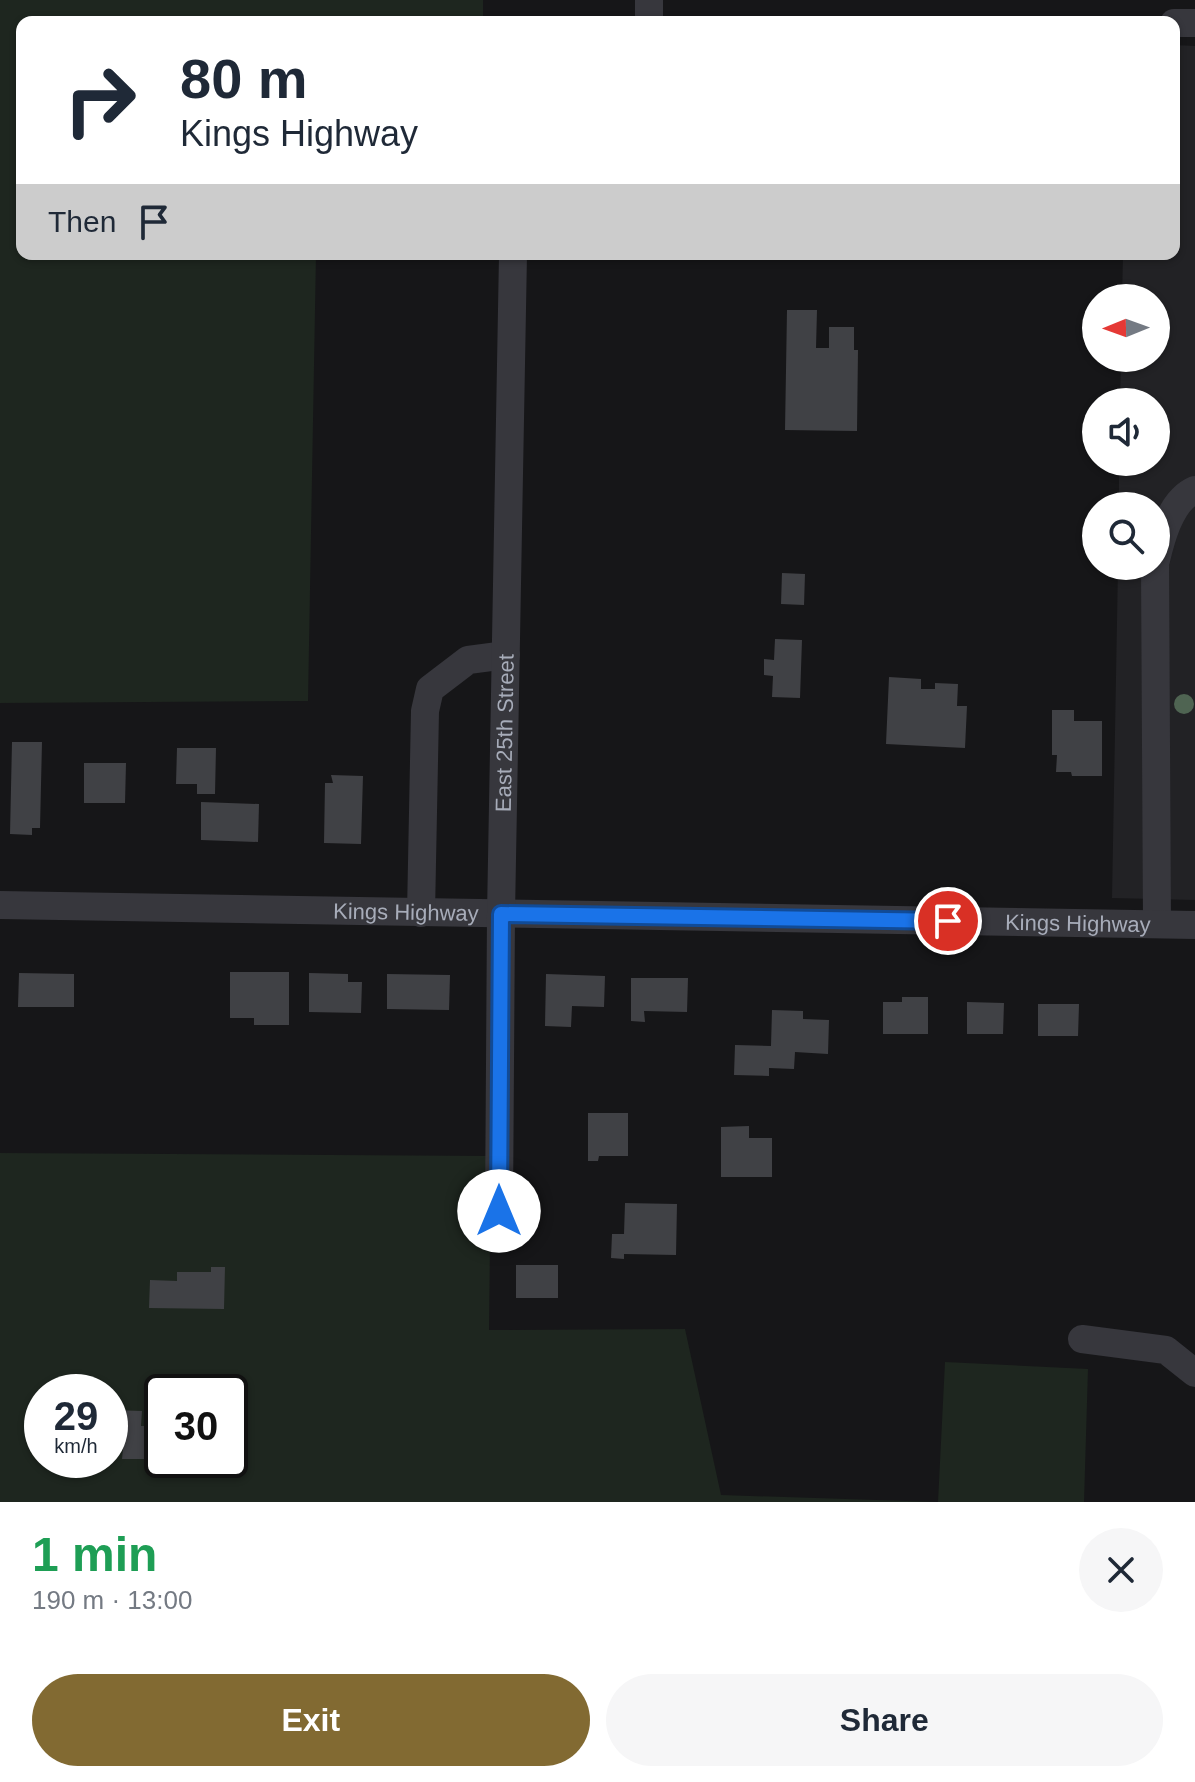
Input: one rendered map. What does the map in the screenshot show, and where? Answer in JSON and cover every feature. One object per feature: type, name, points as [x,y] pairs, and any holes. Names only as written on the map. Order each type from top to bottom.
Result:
[{"type":"street","name":"East 25th Street","points":[[499,1211],[513,260]]},
{"type":"street","points":[[1170,519],[1186,494],[1195,490]]},
{"type":"street","points":[[1155,580],[1157,924]]},
{"type":"street","points":[[421,913],[425,711],[430,689],[468,660],[506,655]]},
{"type":"street","name":"Kings Highway","points":[[0,905],[1195,925]]},
{"type":"street","points":[[1082,1339],[1166,1350],[1195,1373]]},
{"type":"shaded area","points":[[0,0],[483,0],[483,16],[16,16],[16,260],[316,260],[308,701],[0,703]]},
{"type":"shaded area","points":[[1180,45],[1195,46],[1195,900],[1112,898],[1118,580],[1170,580],[1170,492],[1119,492],[1119,476],[1170,476],[1170,388],[1120,388],[1121,372],[1170,372],[1170,284],[1122,284],[1123,260],[1180,260]]},
{"type":"shaded area","points":[[0,1153],[491,1156],[489,1330],[685,1329],[721,1495],[938,1502],[0,1502]]},
{"type":"shaded area","points":[[945,1362],[1088,1369],[1084,1502],[938,1502]]},
{"type":"building","points":[[787,310],[817,310],[816,348],[829,348],[829,327],[854,327],[854,350],[858,350],[857,431],[785,430]]},
{"type":"building","points":[[782,573],[805,574],[804,605],[781,604]]},
{"type":"building","points":[[775,639],[802,640],[800,698],[772,697],[773,676],[764,675],[764,659],[774,660]]},
{"type":"building","points":[[889,677],[921,679],[921,689],[935,689],[935,683],[958,684],[957,706],[967,706],[965,748],[886,744]]},
{"type":"building","points":[[1052,710],[1074,710],[1074,721],[1102,721],[1102,776],[1072,776],[1071,772],[1056,772],[1057,755],[1052,755]]},
{"type":"building","points":[[12,742],[42,742],[40,828],[32,828],[32,835],[10,834]]},
{"type":"building","points":[[177,748],[216,748],[215,794],[197,794],[197,784],[176,784]]},
{"type":"building","points":[[84,763],[126,763],[125,803],[84,803]]},
{"type":"building","points":[[331,775],[363,776],[361,844],[324,843],[325,783],[333,783]]},
{"type":"building","points":[[201,802],[259,804],[258,842],[201,840]]},
{"type":"building","points":[[230,972],[289,972],[289,1025],[254,1025],[254,1018],[230,1018]]},
{"type":"building","points":[[19,973],[74,974],[74,1007],[18,1007]]},
{"type":"building","points":[[309,973],[348,974],[348,982],[362,982],[361,1013],[309,1012]]},
{"type":"building","points":[[387,974],[450,975],[449,1010],[387,1009]]},
{"type":"building","points":[[546,974],[605,976],[604,1007],[572,1006],[571,1027],[545,1026]]},
{"type":"building","points":[[631,978],[688,978],[687,1012],[644,1011],[645,1022],[631,1021]]},
{"type":"building","points":[[902,997],[928,997],[928,1034],[883,1034],[883,1002],[902,1002]]},
{"type":"building","points":[[967,1002],[1004,1003],[1003,1034],[967,1034]]},
{"type":"building","points":[[1038,1004],[1079,1004],[1078,1036],[1038,1036]]},
{"type":"building","points":[[772,1010],[803,1011],[803,1019],[829,1020],[828,1054],[795,1052],[794,1069],[769,1068],[769,1076],[734,1075],[735,1045],[771,1046]]},
{"type":"building","points":[[588,1113],[628,1113],[628,1156],[599,1156],[598,1161],[588,1161]]},
{"type":"building","points":[[749,1126],[749,1138],[772,1138],[772,1177],[721,1177],[721,1127]]},
{"type":"building","points":[[625,1203],[677,1204],[676,1255],[624,1254],[624,1259],[611,1258],[612,1234],[624,1234]]},
{"type":"building","points":[[516,1265],[558,1265],[558,1298],[516,1298]]},
{"type":"building","points":[[211,1267],[225,1267],[224,1309],[149,1308],[150,1280],[177,1281],[177,1272],[211,1272]]},
{"type":"building","points":[[128,1411],[142,1411],[144,1459],[128,1459]]},
{"type":"route","points":[[499,1211],[501,914],[948,921]]}]
